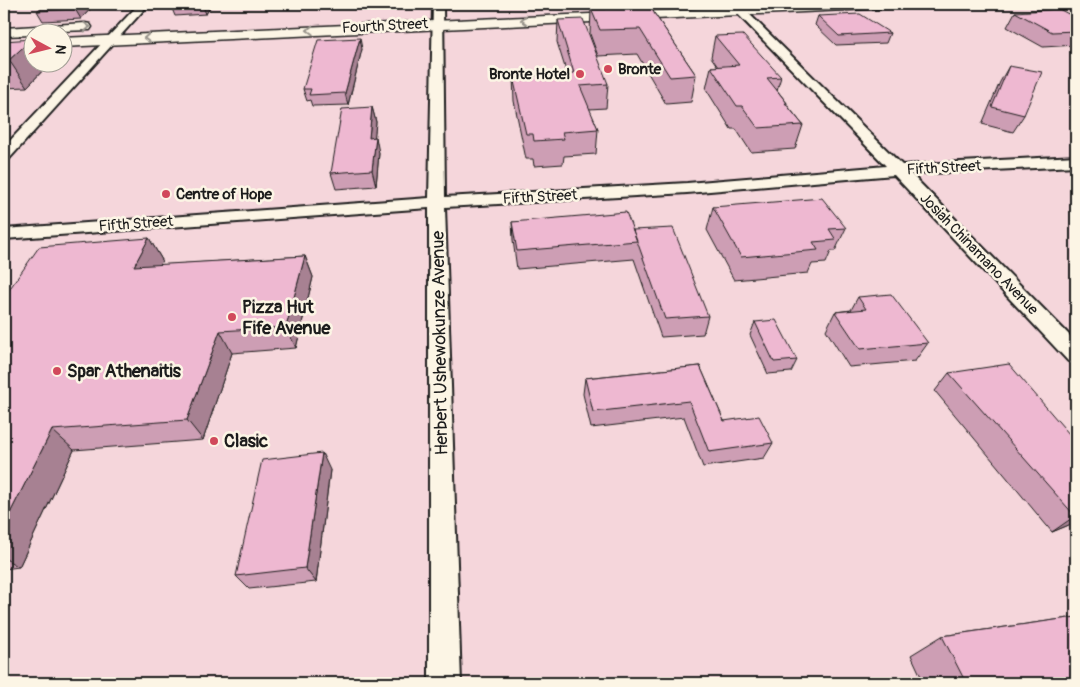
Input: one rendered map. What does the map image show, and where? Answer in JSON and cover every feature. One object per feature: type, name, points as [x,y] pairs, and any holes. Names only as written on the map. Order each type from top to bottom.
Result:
[{"type":"main road","points":[[241,21],[624,4]]},
{"type":"main road","name":"Fourth Street","points":[[72,40],[104,31],[438,13],[888,4]]},
{"type":"main road","points":[[1063,4],[1076,6]]},
{"type":"main road","points":[[4,32],[104,31],[124,26],[143,25]]},
{"type":"main road","points":[[4,46],[22,45]]},
{"type":"street","points":[[124,26],[144,4]]},
{"type":"street","name":"Josiah Chinamano Avenue","points":[[736,7],[898,170],[1076,355]]},
{"type":"street","name":"Herbert Ushewokunze Avenue","points":[[438,13],[437,202],[445,683]]},
{"type":"street","points":[[4,156],[104,31]]},
{"type":"street","name":"Fifth Street","points":[[4,234],[437,202],[687,188],[898,170],[1076,161]]},
{"type":"shaded area","points":[[4,4],[1076,4],[1076,683],[4,683]]},
{"type":"building","points":[[45,4],[80,4],[75,9],[37,11]]},
{"type":"building","points":[[173,4],[203,4],[171,6]]},
{"type":"building","points":[[605,4],[650,4],[654,13],[696,75],[670,77],[640,29],[600,30],[591,9],[606,9]]},
{"type":"building","points":[[1059,9],[1076,18],[1076,31],[1052,32],[1015,12]]},
{"type":"building","points":[[860,14],[890,33],[839,36],[818,16]]},
{"type":"building","points":[[583,19],[608,84],[580,86],[598,129],[562,132],[564,139],[534,141],[533,134],[526,134],[513,77],[574,73],[558,20]]},
{"type":"building","points":[[743,35],[781,77],[767,78],[803,125],[758,128],[742,106],[737,106],[711,67],[739,65],[715,36]]},
{"type":"building","points":[[360,38],[345,93],[309,95],[311,89],[303,89],[318,40]]},
{"type":"building","points":[[22,40],[22,48],[9,60],[4,61],[4,41]]},
{"type":"building","points":[[1009,66],[1042,72],[1024,115],[992,107]]},
{"type":"building","points":[[372,107],[369,138],[376,137],[372,170],[331,173],[342,109]]},
{"type":"building","points":[[822,198],[846,228],[829,229],[836,240],[813,242],[818,250],[741,257],[713,207]]},
{"type":"building","points":[[626,212],[637,241],[517,251],[512,222]]},
{"type":"building","points":[[673,228],[708,316],[665,319],[633,230]]},
{"type":"building","points":[[149,238],[134,266],[305,256],[286,327],[220,331],[187,420],[52,430],[4,525],[4,374],[6,371],[4,371],[4,297],[39,247]]},
{"type":"building","points":[[891,294],[928,343],[860,349],[835,312],[866,309],[858,297]]},
{"type":"building","points":[[776,320],[797,360],[774,362],[755,322]]},
{"type":"building","points":[[1009,364],[1076,442],[1076,516],[949,373]]},
{"type":"building","points":[[700,366],[724,421],[759,416],[773,443],[709,452],[689,401],[593,412],[585,378]]},
{"type":"building","points":[[322,453],[305,568],[236,576],[262,460]]},
{"type":"building","points":[[1076,617],[1076,680],[1052,683],[966,683],[942,636]]},
{"type":"place","name":"Bronte","points":[[608,69]]},
{"type":"place","name":"Bronte Hotel","points":[[580,74]]},
{"type":"place","name":"Centre of Hope","points":[[166,194]]},
{"type":"place","name":"Pizza Hut Fife Avenue","points":[[232,317]]},
{"type":"place","name":"Spar Athenaitis","points":[[57,371]]},
{"type":"place","name":"Clasic","points":[[214,441]]}]
